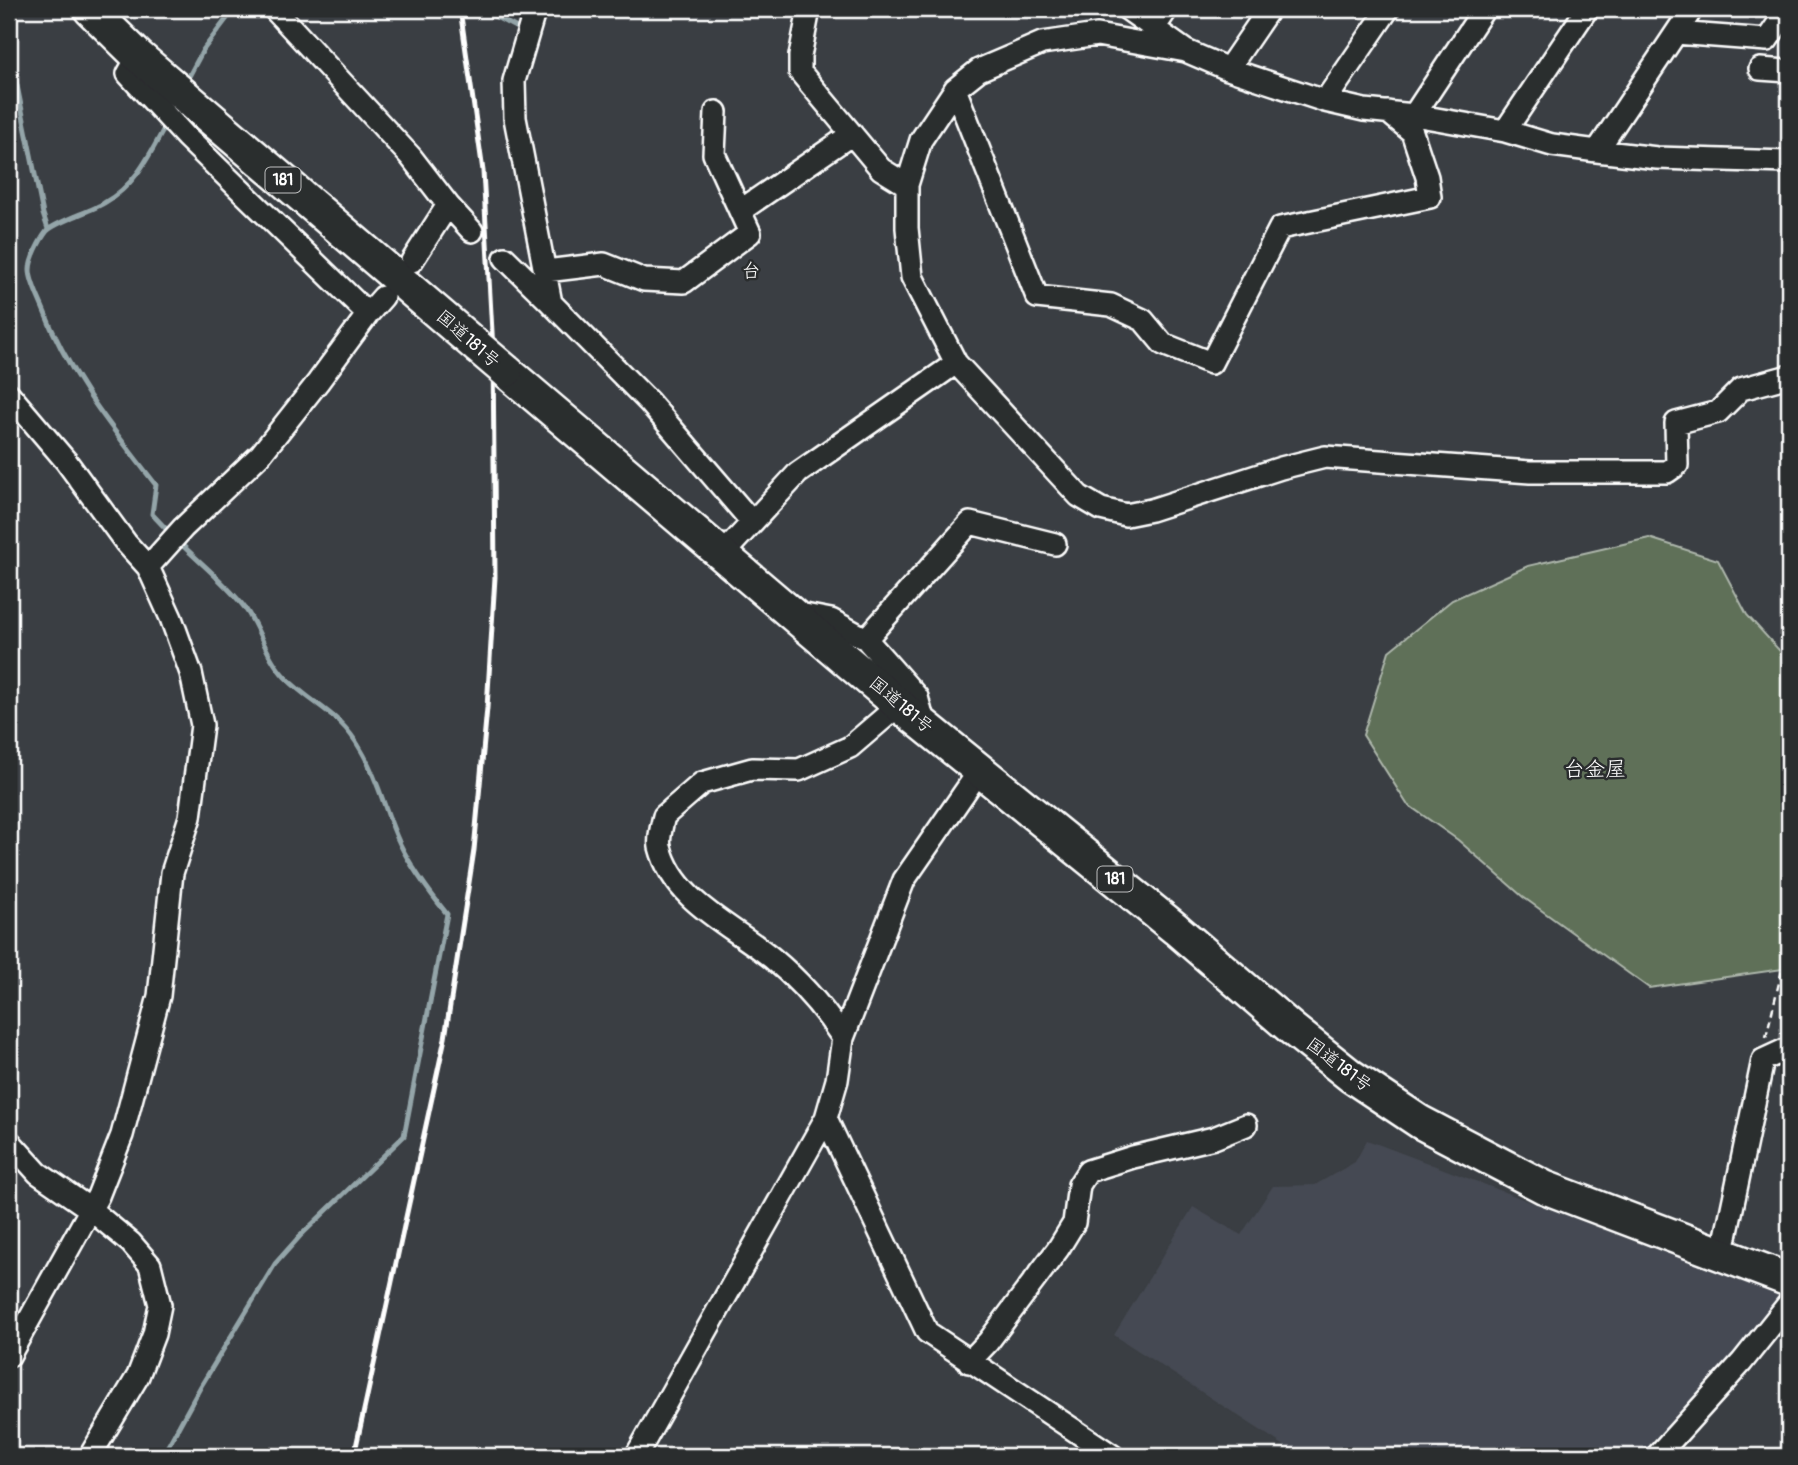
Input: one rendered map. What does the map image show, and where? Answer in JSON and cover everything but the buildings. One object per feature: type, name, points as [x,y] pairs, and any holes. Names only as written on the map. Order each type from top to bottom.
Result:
[{"type":"highway","name":"国道181号","points":[[90,9],[138,56],[899,705],[1176,929],[1351,1076],[1408,1115],[1492,1162],[1544,1187],[1789,1280]]},
{"type":"street","points":[[274,9],[411,157],[471,231]]},
{"type":"street","points":[[535,9],[514,81],[514,118],[551,303]]},
{"type":"street","points":[[809,9],[800,56],[800,72],[881,169],[906,185]]},
{"type":"street","points":[[1128,9],[1186,51],[1228,69],[1325,101],[1364,110],[1414,115],[1505,131],[1552,145],[1597,151],[1657,158],[1789,162]]},
{"type":"street","points":[[1154,28],[1167,9]]},
{"type":"street","points":[[1228,69],[1269,9]]},
{"type":"street","points":[[1325,101],[1388,9]]},
{"type":"street","points":[[1414,115],[1484,9]]},
{"type":"street","points":[[1505,131],[1587,9]]},
{"type":"street","points":[[1597,151],[1692,9]]},
{"type":"street","points":[[1676,33],[1767,40],[1788,9]]},
{"type":"street","points":[[1186,51],[1097,35],[1042,43],[979,70],[955,89],[921,140],[906,185],[912,277],[956,363],[1079,496],[1101,509],[1126,515],[1151,510],[1281,468],[1325,457],[1531,472],[1667,472],[1677,465],[1676,423],[1718,412],[1741,389],[1789,376]]},
{"type":"street","points":[[138,56],[128,74],[186,137],[368,314]]},
{"type":"street","points":[[1760,69],[1789,71]]},
{"type":"street","points":[[955,89],[1037,297],[1111,305],[1143,320],[1163,344],[1211,363],[1280,228],[1430,197],[1427,177],[1412,132],[1388,112]]},
{"type":"street","points":[[546,271],[604,264],[644,280],[684,282],[750,233],[714,154],[716,112]]},
{"type":"street","points":[[740,211],[852,134]]},
{"type":"street","points":[[412,261],[448,205]]},
{"type":"street","points":[[505,258],[649,402],[752,522]]},
{"type":"street","points":[[148,567],[183,528],[261,454],[383,297]]},
{"type":"street","points":[[723,554],[798,473],[956,363]]},
{"type":"street","points":[[9,394],[66,461],[126,543],[148,567],[171,618],[191,673],[202,725],[190,817],[173,873],[159,996],[122,1135],[98,1196],[9,1356]]},
{"type":"street","points":[[866,639],[970,523],[1055,544]]},
{"type":"street","points":[[792,613],[831,620],[866,639],[917,697],[924,724]]},
{"type":"street","points":[[843,1038],[821,1004],[793,977],[748,940],[697,905],[674,878],[659,845],[664,816],[702,783],[752,769],[799,770],[850,747],[899,705]]},
{"type":"street","points":[[636,1456],[827,1118],[837,1080],[843,1038],[904,880],[980,770]]},
{"type":"street","points":[[1722,1256],[1763,1060],[1789,1048]]},
{"type":"street","points":[[827,1118],[927,1332],[1113,1456]]},
{"type":"street","points":[[970,1362],[1058,1250],[1074,1223],[1079,1185],[1088,1171],[1133,1157],[1214,1138],[1246,1125]]},
{"type":"street","points":[[9,1141],[38,1173],[90,1209],[131,1243],[150,1265],[160,1305],[154,1334],[138,1376],[90,1456]]},
{"type":"street","points":[[1657,1456],[1742,1362],[1789,1303]]},
{"type":"path","points":[[1766,1035],[1789,941]]},
{"type":"shaded area","points":[[1367,1140],[1779,1296],[1761,1325],[1639,1456],[1300,1456],[1114,1335],[1193,1207],[1241,1235],[1273,1186],[1315,1185],[1355,1162]]},
{"type":"green space","points":[[1649,538],[1718,560],[1747,615],[1789,661],[1789,968],[1649,988],[1523,897],[1458,840],[1407,804],[1363,735],[1389,651],[1452,600],[1528,566]]},
{"type":"waterway","points":[[187,80],[203,50],[234,9]]},
{"type":"waterway","points":[[481,9],[519,29]]},
{"type":"waterway","points":[[9,56],[48,229]]},
{"type":"waterway","points":[[166,125],[141,169],[125,188],[98,206],[47,231],[36,250],[30,270],[34,288],[53,331],[78,378],[156,485],[152,514],[170,533]]},
{"type":"waterway","points":[[159,1456],[168,1446],[275,1264],[300,1236],[404,1136],[447,914],[405,853],[373,773],[353,737],[335,717],[285,677],[238,599],[177,540]]},
{"type":"railway","points":[[354,1456],[445,1038],[474,850],[487,708],[495,577],[493,350],[483,171],[460,9]]},
{"type":"district","name":"台","points":[[751,271]]},
{"type":"district","name":"台金屋","points":[[1595,769]]}]
